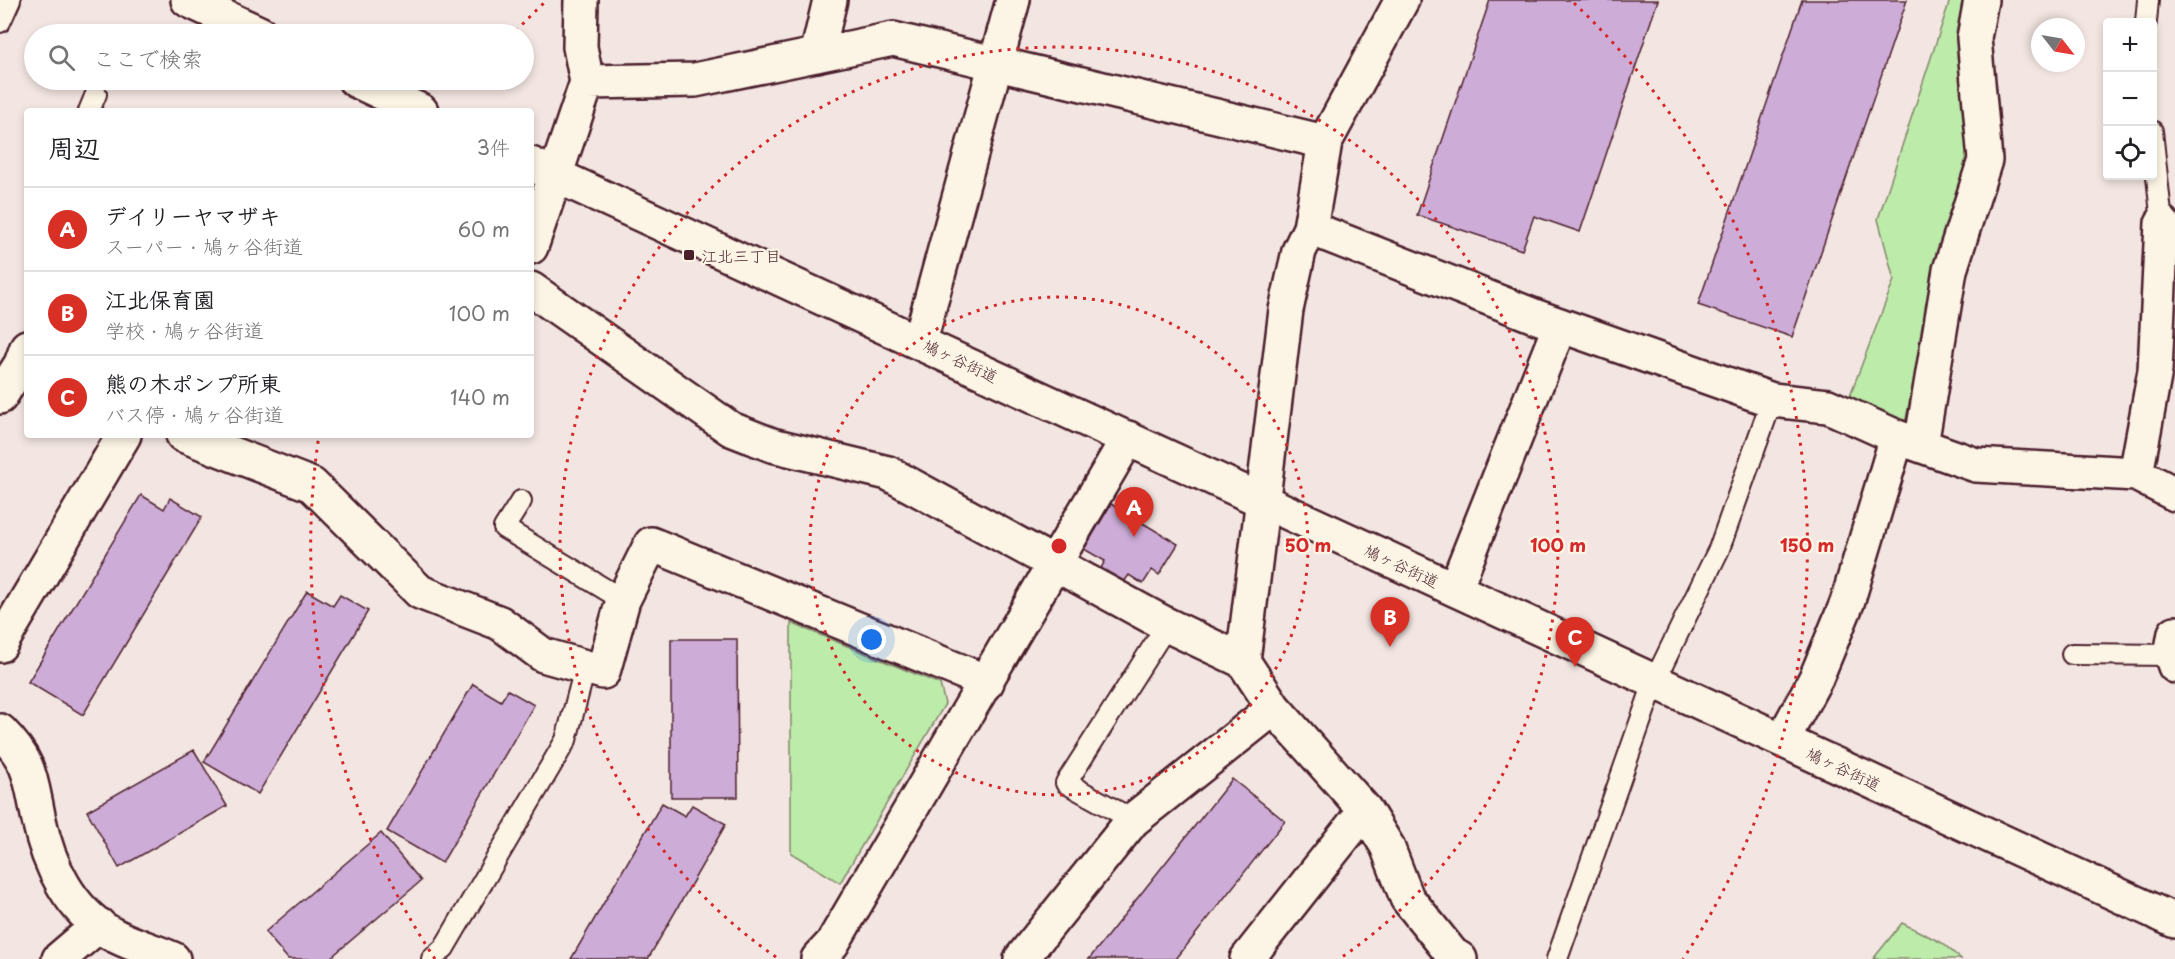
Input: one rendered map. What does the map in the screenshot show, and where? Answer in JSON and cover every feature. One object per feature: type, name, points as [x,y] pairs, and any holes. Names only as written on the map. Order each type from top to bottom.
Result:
[{"type":"street","points":[[188,0],[240,24]]},
{"type":"street","points":[[534,228],[543,170],[587,82],[580,47],[581,0]]},
{"type":"street","points":[[817,55],[830,0]]},
{"type":"street","points":[[920,341],[1013,0]]},
{"type":"street","points":[[1243,661],[1286,310],[1299,251],[1310,228],[1326,142],[1402,0]]},
{"type":"street","points":[[1784,740],[1816,678],[1909,441],[1950,270],[1985,160],[1974,38],[1981,0]]},
{"type":"street","points":[[587,82],[695,80],[893,39],[996,66],[1326,142]]},
{"type":"street","points":[[376,90],[415,108]]},
{"type":"street","name":"鳩ヶ谷街道","points":[[543,170],[920,341],[2175,921]]},
{"type":"street","points":[[2136,474],[2165,371],[2162,223]]},
{"type":"street","points":[[1310,228],[1560,325],[1772,400],[1828,406],[1909,441],[1976,465],[2136,474],[2175,494]]},
{"type":"street","points":[[534,291],[731,429],[772,445],[888,473],[1057,563],[1167,625],[1243,661],[1274,708],[1365,810],[1387,846],[1407,898],[1452,954],[1460,959]]},
{"type":"street","points":[[1455,589],[1560,325]]},
{"type":"street","points":[[0,397],[24,356]]},
{"type":"street","points":[[0,645],[122,438]]},
{"type":"street","points":[[191,438],[312,485],[420,592],[500,623],[543,655],[585,668],[603,672],[623,600],[651,544],[987,682]]},
{"type":"street","points":[[818,959],[832,944],[1057,563],[1128,438]]},
{"type":"street","points":[[1021,959],[1133,820],[1274,708]]},
{"type":"street","points":[[0,731],[20,750],[29,768],[43,842],[62,884],[81,910],[111,933],[173,959]]},
{"type":"street","points":[[1246,959],[1365,810]]},
{"type":"street","points":[[59,959],[99,925]]},
{"type":"lane","points":[[0,22],[10,0]]},
{"type":"lane","points":[[2146,18],[2148,0]]},
{"type":"lane","points":[[2157,177],[2162,223]]},
{"type":"lane","points":[[1557,959],[1654,680],[1719,549],[1772,400]]},
{"type":"lane","points":[[521,501],[504,528],[623,600]]},
{"type":"lane","points":[[1133,820],[1066,783],[1167,625]]},
{"type":"lane","points":[[2072,654],[2174,651]]},
{"type":"lane","points":[[432,959],[444,948],[566,740],[585,668]]},
{"type":"green space","points":[[1950,0],[1969,0],[1968,157],[1949,216],[1905,423],[1849,398],[1894,280],[1878,219]]},
{"type":"green space","points":[[791,623],[940,684],[945,704],[840,883],[791,853]]},
{"type":"green space","points":[[1902,923],[1942,943],[1961,959],[1873,959]]},
{"type":"building","points":[[1490,0],[1658,0],[1580,232],[1534,216],[1522,250],[1417,215]]},
{"type":"building","points":[[1802,0],[1907,0],[1792,337],[1698,305]]},
{"type":"building","points":[[141,495],[164,509],[170,498],[202,517],[83,715],[28,682]]},
{"type":"building","points":[[1111,504],[1178,544],[1159,575],[1152,570],[1143,584],[1129,575],[1124,582],[1101,568],[1105,561],[1084,549]]},
{"type":"building","points":[[307,591],[333,606],[340,595],[368,611],[258,794],[204,762]]},
{"type":"building","points":[[671,639],[737,639],[738,797],[671,797]]},
{"type":"building","points":[[473,684],[501,701],[508,690],[534,705],[442,863],[387,831]]},
{"type":"building","points":[[194,750],[227,806],[119,868],[87,811]]},
{"type":"building","points":[[1232,779],[1285,821],[1176,959],[1089,959]]},
{"type":"building","points":[[662,803],[685,816],[692,805],[726,824],[648,959],[571,959]]},
{"type":"building","points":[[381,833],[421,881],[329,959],[288,959],[265,932]]},
{"type":"place","name":"江北三丁目","points":[[689,255]]},
{"type":"place","name":"デイリーヤマザキ","points":[[1134,537]]},
{"type":"place","name":"江北保育園","points":[[1390,647]]},
{"type":"place","name":"熊の木ポンプ所東","points":[[1575,667]]}]
